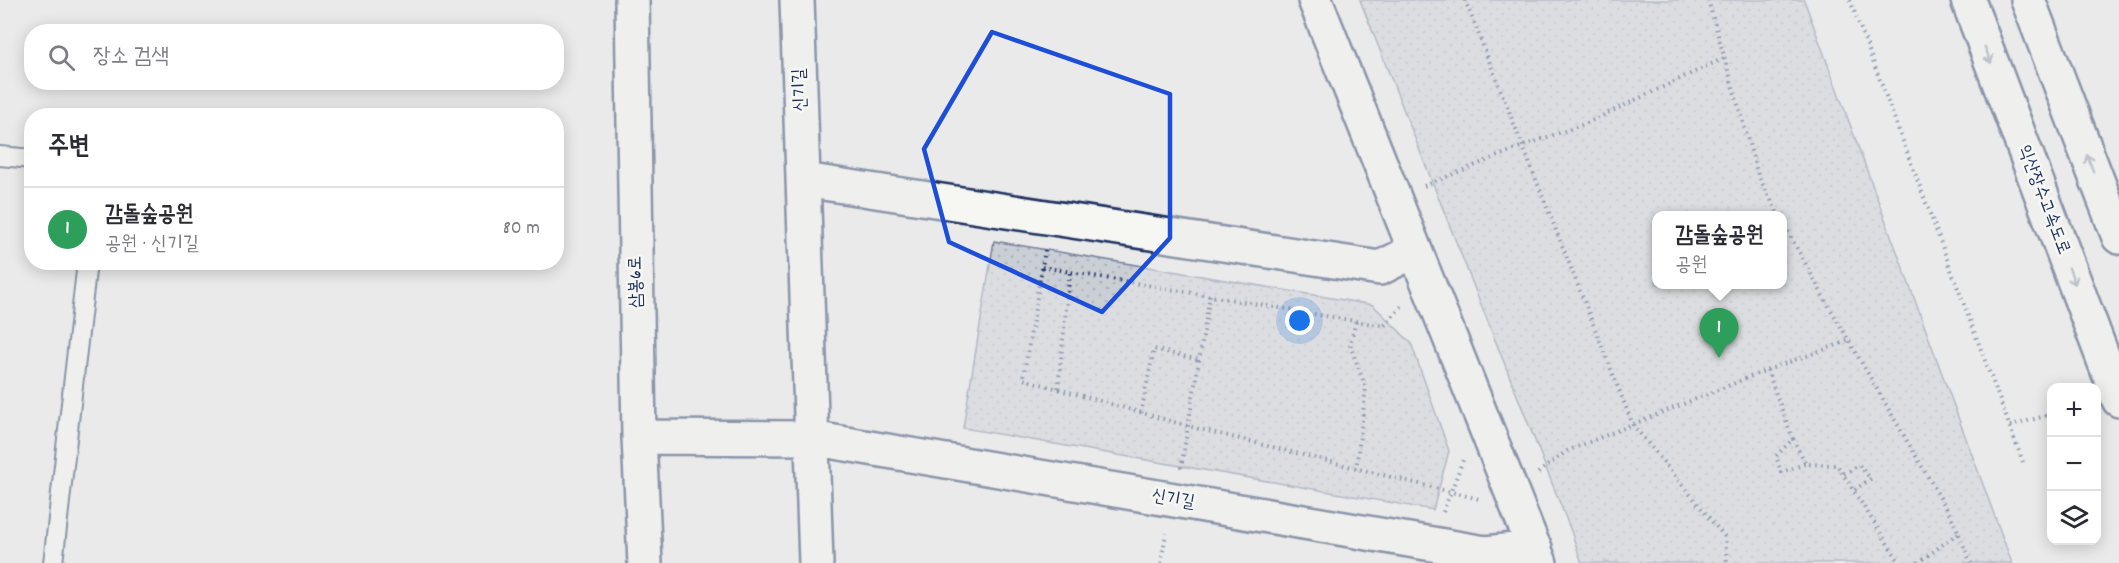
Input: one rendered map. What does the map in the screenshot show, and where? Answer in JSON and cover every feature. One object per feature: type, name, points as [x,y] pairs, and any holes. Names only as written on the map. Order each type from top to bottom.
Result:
[{"type":"main road","name":"삼봉6로","points":[[632,0],[639,437],[645,563]]},
{"type":"main road","name":"신기길","points":[[797,0],[816,563]]},
{"type":"main road","name":"신기길","points":[[639,437],[811,438],[1485,553],[1538,556],[1315,0]]},
{"type":"main road","name":"익산장수고속도로","points":[[1968,0],[2119,400]]},
{"type":"main road","points":[[2028,0],[2119,237]]},
{"type":"main road","points":[[804,180],[1380,268],[1414,251]]},
{"type":"lane","points":[[0,156],[24,158]]},
{"type":"lane","points":[[53,563],[86,270]]},
{"type":"path","points":[[1465,0],[1633,425],[1725,537],[1727,563]]},
{"type":"path","points":[[1708,0],[1758,175],[1776,211]]},
{"type":"path","points":[[1850,0],[2023,462]]},
{"type":"path","points":[[1424,186],[1587,123],[1724,58]]},
{"type":"path","points":[[1787,230],[1958,532],[1971,563]]},
{"type":"path","points":[[1045,247],[1023,379],[1188,426],[1479,499]]},
{"type":"path","points":[[1042,267],[1384,326],[1406,302]]},
{"type":"path","points":[[1058,388],[1070,272]]},
{"type":"path","points":[[1180,474],[1210,295]]},
{"type":"path","points":[[1356,321],[1350,345],[1366,388],[1356,469]]},
{"type":"path","points":[[1533,478],[1567,451],[1767,370],[1848,340]]},
{"type":"path","points":[[1141,413],[1154,349],[1199,360]]},
{"type":"path","points":[[1767,370],[1793,439],[1806,464]]},
{"type":"path","points":[[2010,426],[2047,415]]},
{"type":"path","points":[[1793,439],[1776,456],[1781,472],[1806,464],[1838,465],[1900,563]]},
{"type":"path","points":[[1441,518],[1465,456]]},
{"type":"path","points":[[1843,474],[1859,465],[1871,479],[1854,490]]},
{"type":"path","points":[[1161,563],[1168,523]]},
{"type":"path","points":[[1918,563],[1958,532]]},
{"type":"highlighted area","points":[[992,32],[1170,94],[1170,238],[1102,312],[949,242],[924,149]]},
{"type":"shaded area","points":[[1360,0],[1804,0],[2012,563],[1582,563]]},
{"type":"shaded area","points":[[994,241],[1373,305],[1411,343],[1449,451],[1433,510],[963,428]]},
{"type":"place","name":"감돌숲공원","points":[[1719,358]]}]
